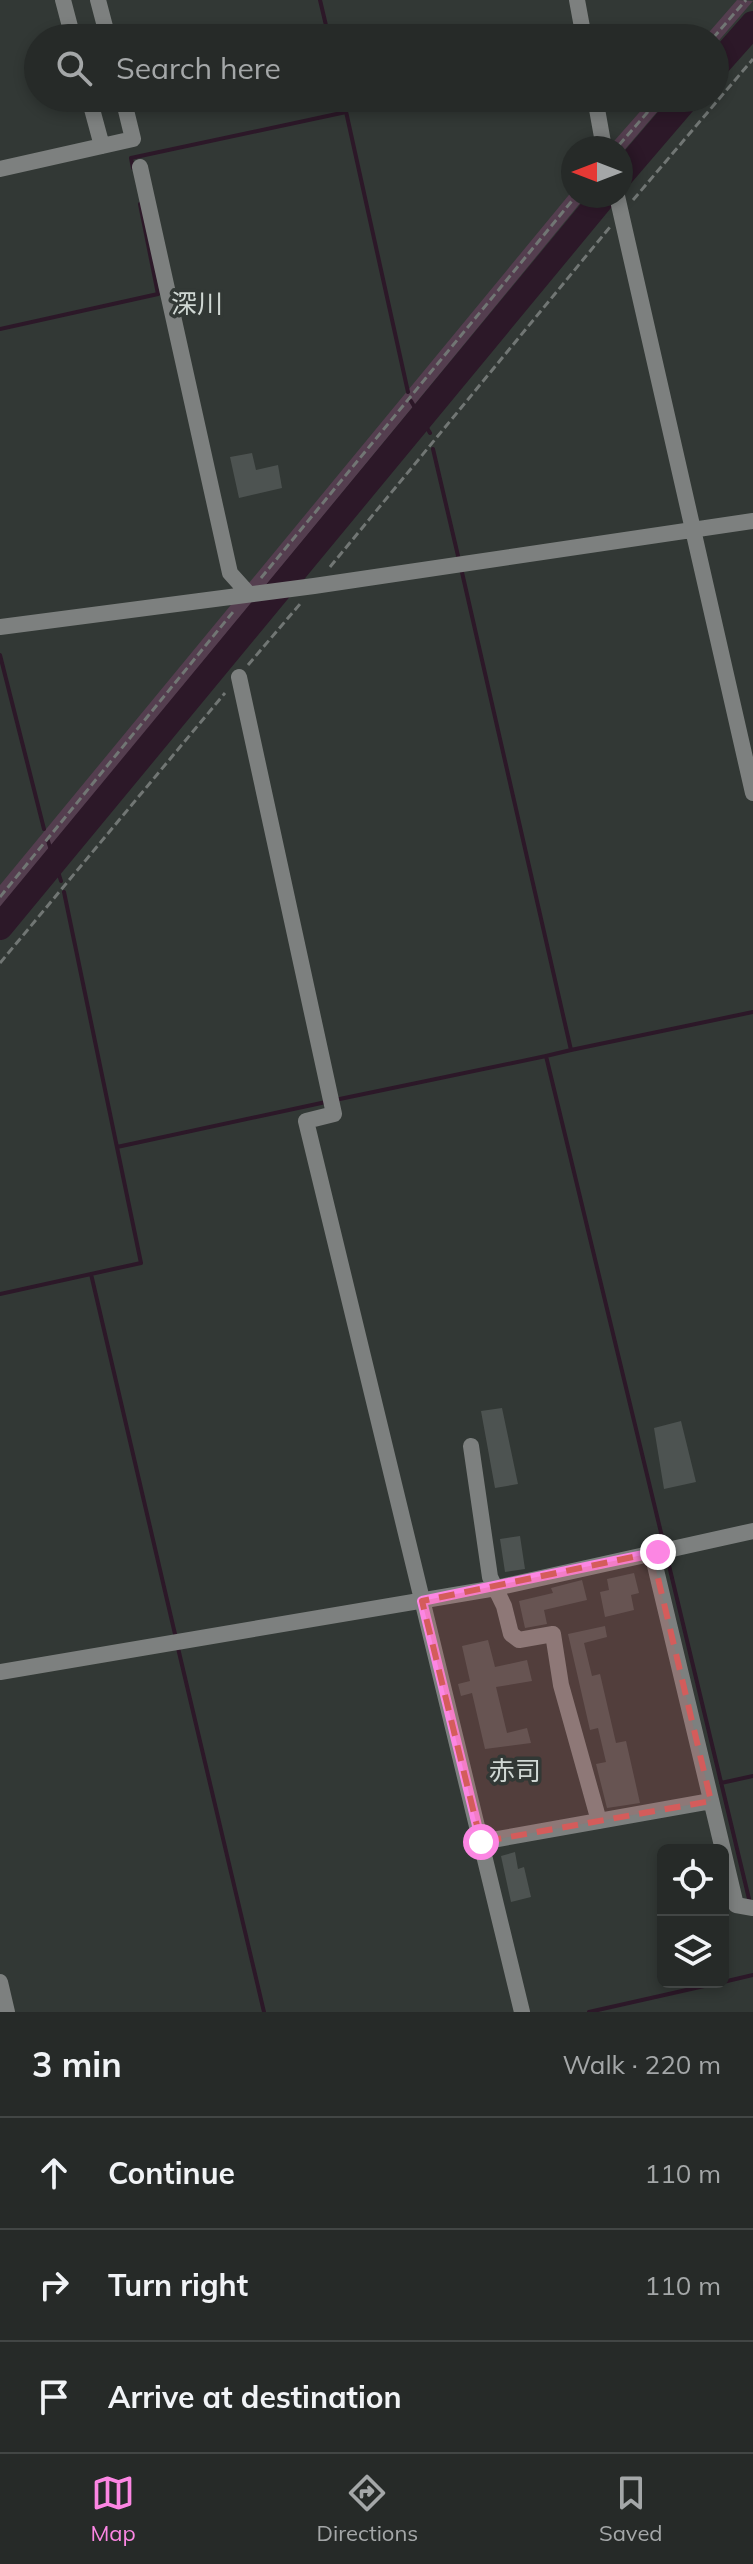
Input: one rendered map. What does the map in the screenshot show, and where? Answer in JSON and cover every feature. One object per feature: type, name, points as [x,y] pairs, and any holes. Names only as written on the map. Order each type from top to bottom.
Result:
[{"type":"street","points":[[63,0],[69,24]]},
{"type":"street","points":[[98,0],[104,24]]},
{"type":"street","points":[[577,0],[581,24]]},
{"type":"street","points":[[93,112],[102,146]]},
{"type":"street","points":[[0,169],[133,139],[126,112]]},
{"type":"street","points":[[598,112],[602,136]]},
{"type":"street","points":[[140,167],[230,573],[248,593]]},
{"type":"street","points":[[621,208],[753,793]]},
{"type":"street","points":[[0,627],[314,586],[753,521]]},
{"type":"street","points":[[239,677],[334,1114],[306,1121],[522,2012]]},
{"type":"street","points":[[471,1446],[490,1577],[511,1634],[519,1640],[553,1634],[561,1685],[599,1821]]},
{"type":"street","points":[[0,1672],[496,1588],[753,1531]]},
{"type":"street","points":[[661,1551],[722,1844]]},
{"type":"street","points":[[481,1842],[711,1801]]},
{"type":"street","points":[[729,1875],[736,1905],[750,1909]]},
{"type":"street","points":[[0,1982],[7,2012]]},
{"type":"path","points":[[725,24],[746,0]]},
{"type":"path","points":[[729,85],[753,59]]},
{"type":"path","points":[[627,136],[648,112]]},
{"type":"path","points":[[633,190],[704,112]]},
{"type":"path","points":[[0,897],[566,208]]},
{"type":"path","points":[[0,963],[314,586],[617,208]]},
{"type":"highlighted area","points":[[652,1553],[711,1801],[481,1842],[422,1601]]},
{"type":"shaded area","points":[[737,0],[753,1],[729,29],[729,24],[716,24]]},
{"type":"shaded area","points":[[640,112],[657,112],[633,140],[633,136],[619,136]]},
{"type":"shaded area","points":[[561,205],[561,208],[576,208],[0,909],[0,885]]},
{"type":"building","points":[[252,453],[256,470],[278,465],[282,488],[239,498],[230,457]]},
{"type":"building","points":[[502,1408],[518,1484],[495,1488],[481,1411]]},
{"type":"building","points":[[681,1421],[696,1482],[664,1489],[654,1428]]},
{"type":"building","points":[[520,1536],[525,1569],[505,1572],[500,1539]]},
{"type":"building","points":[[634,1573],[639,1593],[631,1595],[634,1610],[605,1617],[600,1592],[609,1590],[607,1579]]},
{"type":"building","points":[[582,1580],[587,1600],[544,1610],[547,1624],[525,1628],[519,1601],[553,1593],[551,1588]]},
{"type":"building","points":[[605,1626],[607,1637],[584,1643],[592,1676],[600,1674],[616,1743],[626,1741],[640,1803],[607,1808],[596,1764],[606,1762],[598,1728],[590,1730],[568,1634]]},
{"type":"building","points":[[488,1640],[495,1667],[527,1660],[532,1681],[496,1687],[507,1733],[527,1728],[531,1743],[485,1749],[472,1693],[461,1696],[458,1684],[470,1681],[462,1646]]},
{"type":"building","points":[[515,1852],[518,1869],[524,1867],[531,1897],[511,1902],[501,1856]]},
{"type":"waterway","points":[[320,0],[326,24]]},
{"type":"waterway","points":[[729,51],[753,24]]},
{"type":"waterway","points":[[346,112],[408,392]]},
{"type":"waterway","points":[[133,168],[131,158],[346,112]]},
{"type":"waterway","points":[[633,161],[675,112]]},
{"type":"waterway","points":[[0,329],[158,294],[140,204]]},
{"type":"waterway","points":[[0,927],[594,208]]},
{"type":"waterway","points":[[411,401],[430,433]]},
{"type":"waterway","points":[[433,449],[459,560]]},
{"type":"waterway","points":[[461,568],[571,1050],[546,1056],[664,1545]]},
{"type":"waterway","points":[[0,655],[44,829]]},
{"type":"waterway","points":[[48,841],[61,881]]},
{"type":"waterway","points":[[0,1294],[141,1263],[64,892]]},
{"type":"waterway","points":[[571,1050],[753,1012]]},
{"type":"waterway","points":[[335,1100],[546,1056]]},
{"type":"waterway","points":[[117,1147],[326,1102]]},
{"type":"waterway","points":[[91,1274],[175,1634]]},
{"type":"waterway","points":[[666,1553],[750,1903]]},
{"type":"waterway","points":[[178,1648],[264,2012]]},
{"type":"waterway","points":[[721,1783],[753,1776]]},
{"type":"waterway","points":[[729,1981],[753,1975]]},
{"type":"waterway","points":[[589,2012],[695,1988]]},
{"type":"district","name":"深川","points":[[197,303]]},
{"type":"district","name":"赤司","points":[[515,1770]]},
{"type":"route","points":[[481,1842],[422,1601],[658,1552]]}]
